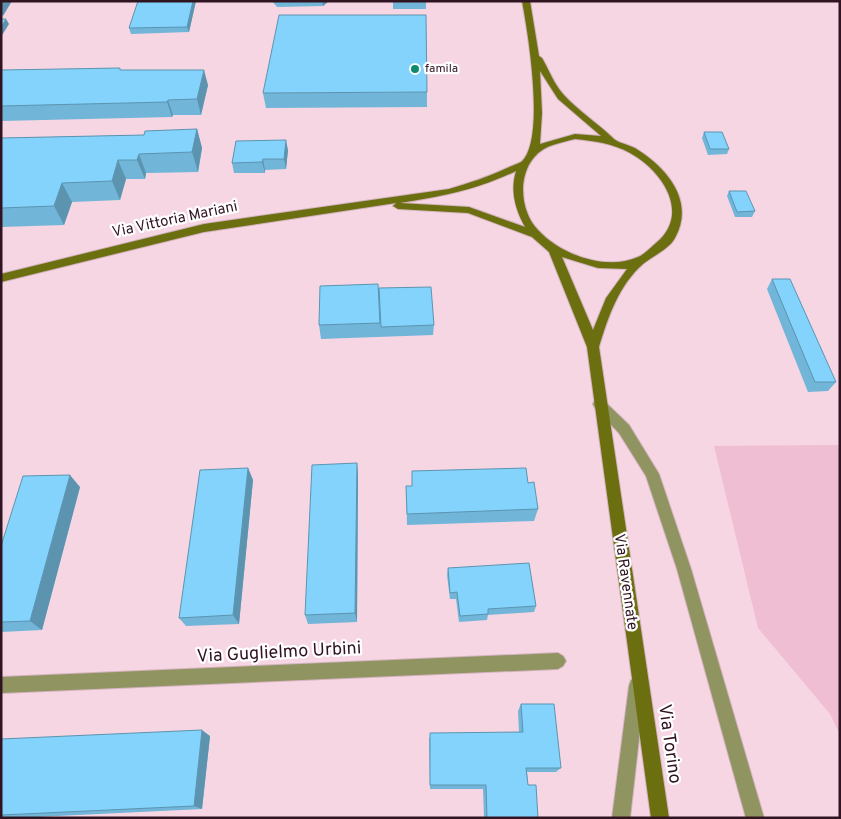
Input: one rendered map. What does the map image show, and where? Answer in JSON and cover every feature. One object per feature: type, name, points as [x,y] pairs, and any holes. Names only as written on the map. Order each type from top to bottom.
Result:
[{"type":"main road","points":[[526,1],[535,51],[540,102],[534,150]]},
{"type":"main road","points":[[535,51],[553,86],[561,97],[610,139],[636,150],[656,165],[670,184],[678,203],[678,220],[672,237],[657,252],[639,262],[597,265],[573,259],[552,248],[537,236],[525,216],[519,198],[518,185],[523,164],[534,150],[553,141],[570,137],[610,139]]},
{"type":"main road","name":"Via Vittoria Mariani","points":[[1,278],[41,266],[204,228],[450,192],[487,181],[523,164]]},
{"type":"main road","name":"Via Vittoria Mariani","points":[[358,205],[469,210],[537,236]]},
{"type":"main road","name":"Via Ravennate","points":[[552,248],[576,298],[593,347],[639,677]]},
{"type":"main road","name":"Via Ravennate","points":[[593,347],[606,304],[620,282],[639,262]]},
{"type":"main road","name":"Via Torino","points":[[639,677],[660,818]]},
{"type":"street","points":[[600,404],[624,429],[652,474],[684,569],[755,818]]},
{"type":"street","name":"Via Guglielmo Urbini","points":[[1,684],[558,661]]},
{"type":"street","name":"Via Ravennate","points":[[621,818],[639,677]]},
{"type":"shaded area","points":[[840,445],[840,735],[830,714],[758,628],[714,446]]},
{"type":"building","points":[[138,1],[193,1],[187,27],[129,28]]},
{"type":"building","points":[[279,15],[426,15],[427,92],[263,93]]},
{"type":"building","points":[[1,19],[6,19],[1,27]]},
{"type":"building","points":[[120,68],[120,70],[204,70],[197,99],[168,100],[167,102],[1,106],[1,70]]},
{"type":"building","points":[[197,129],[192,152],[139,154],[137,160],[118,160],[112,181],[62,183],[54,206],[1,208],[1,138],[144,135],[145,131]]},
{"type":"building","points":[[704,132],[722,132],[729,149],[710,149]]},
{"type":"building","points":[[286,140],[284,159],[263,159],[262,162],[232,163],[236,141]]},
{"type":"building","points":[[729,191],[746,191],[755,211],[737,212]]},
{"type":"building","points":[[772,279],[790,279],[836,382],[815,382]]},
{"type":"building","points":[[378,284],[380,323],[319,325],[320,286]]},
{"type":"building","points":[[431,287],[434,325],[381,327],[379,288]]},
{"type":"building","points":[[357,463],[355,613],[305,615],[312,465]]},
{"type":"building","points":[[248,468],[233,615],[179,618],[200,470]]},
{"type":"building","points":[[526,468],[528,483],[534,482],[538,509],[407,514],[406,486],[412,486],[412,471]]},
{"type":"building","points":[[70,475],[30,621],[1,622],[1,546],[23,476]]},
{"type":"building","points":[[529,563],[536,606],[488,609],[488,614],[460,616],[457,592],[450,593],[448,568]]},
{"type":"building","points":[[521,704],[554,704],[561,768],[526,768],[528,785],[536,785],[538,818],[487,818],[486,785],[430,785],[430,733],[523,732]]},
{"type":"building","points":[[202,730],[194,806],[1,815],[1,739]]},
{"type":"place","name":"famila","points":[[415,69]]}]
